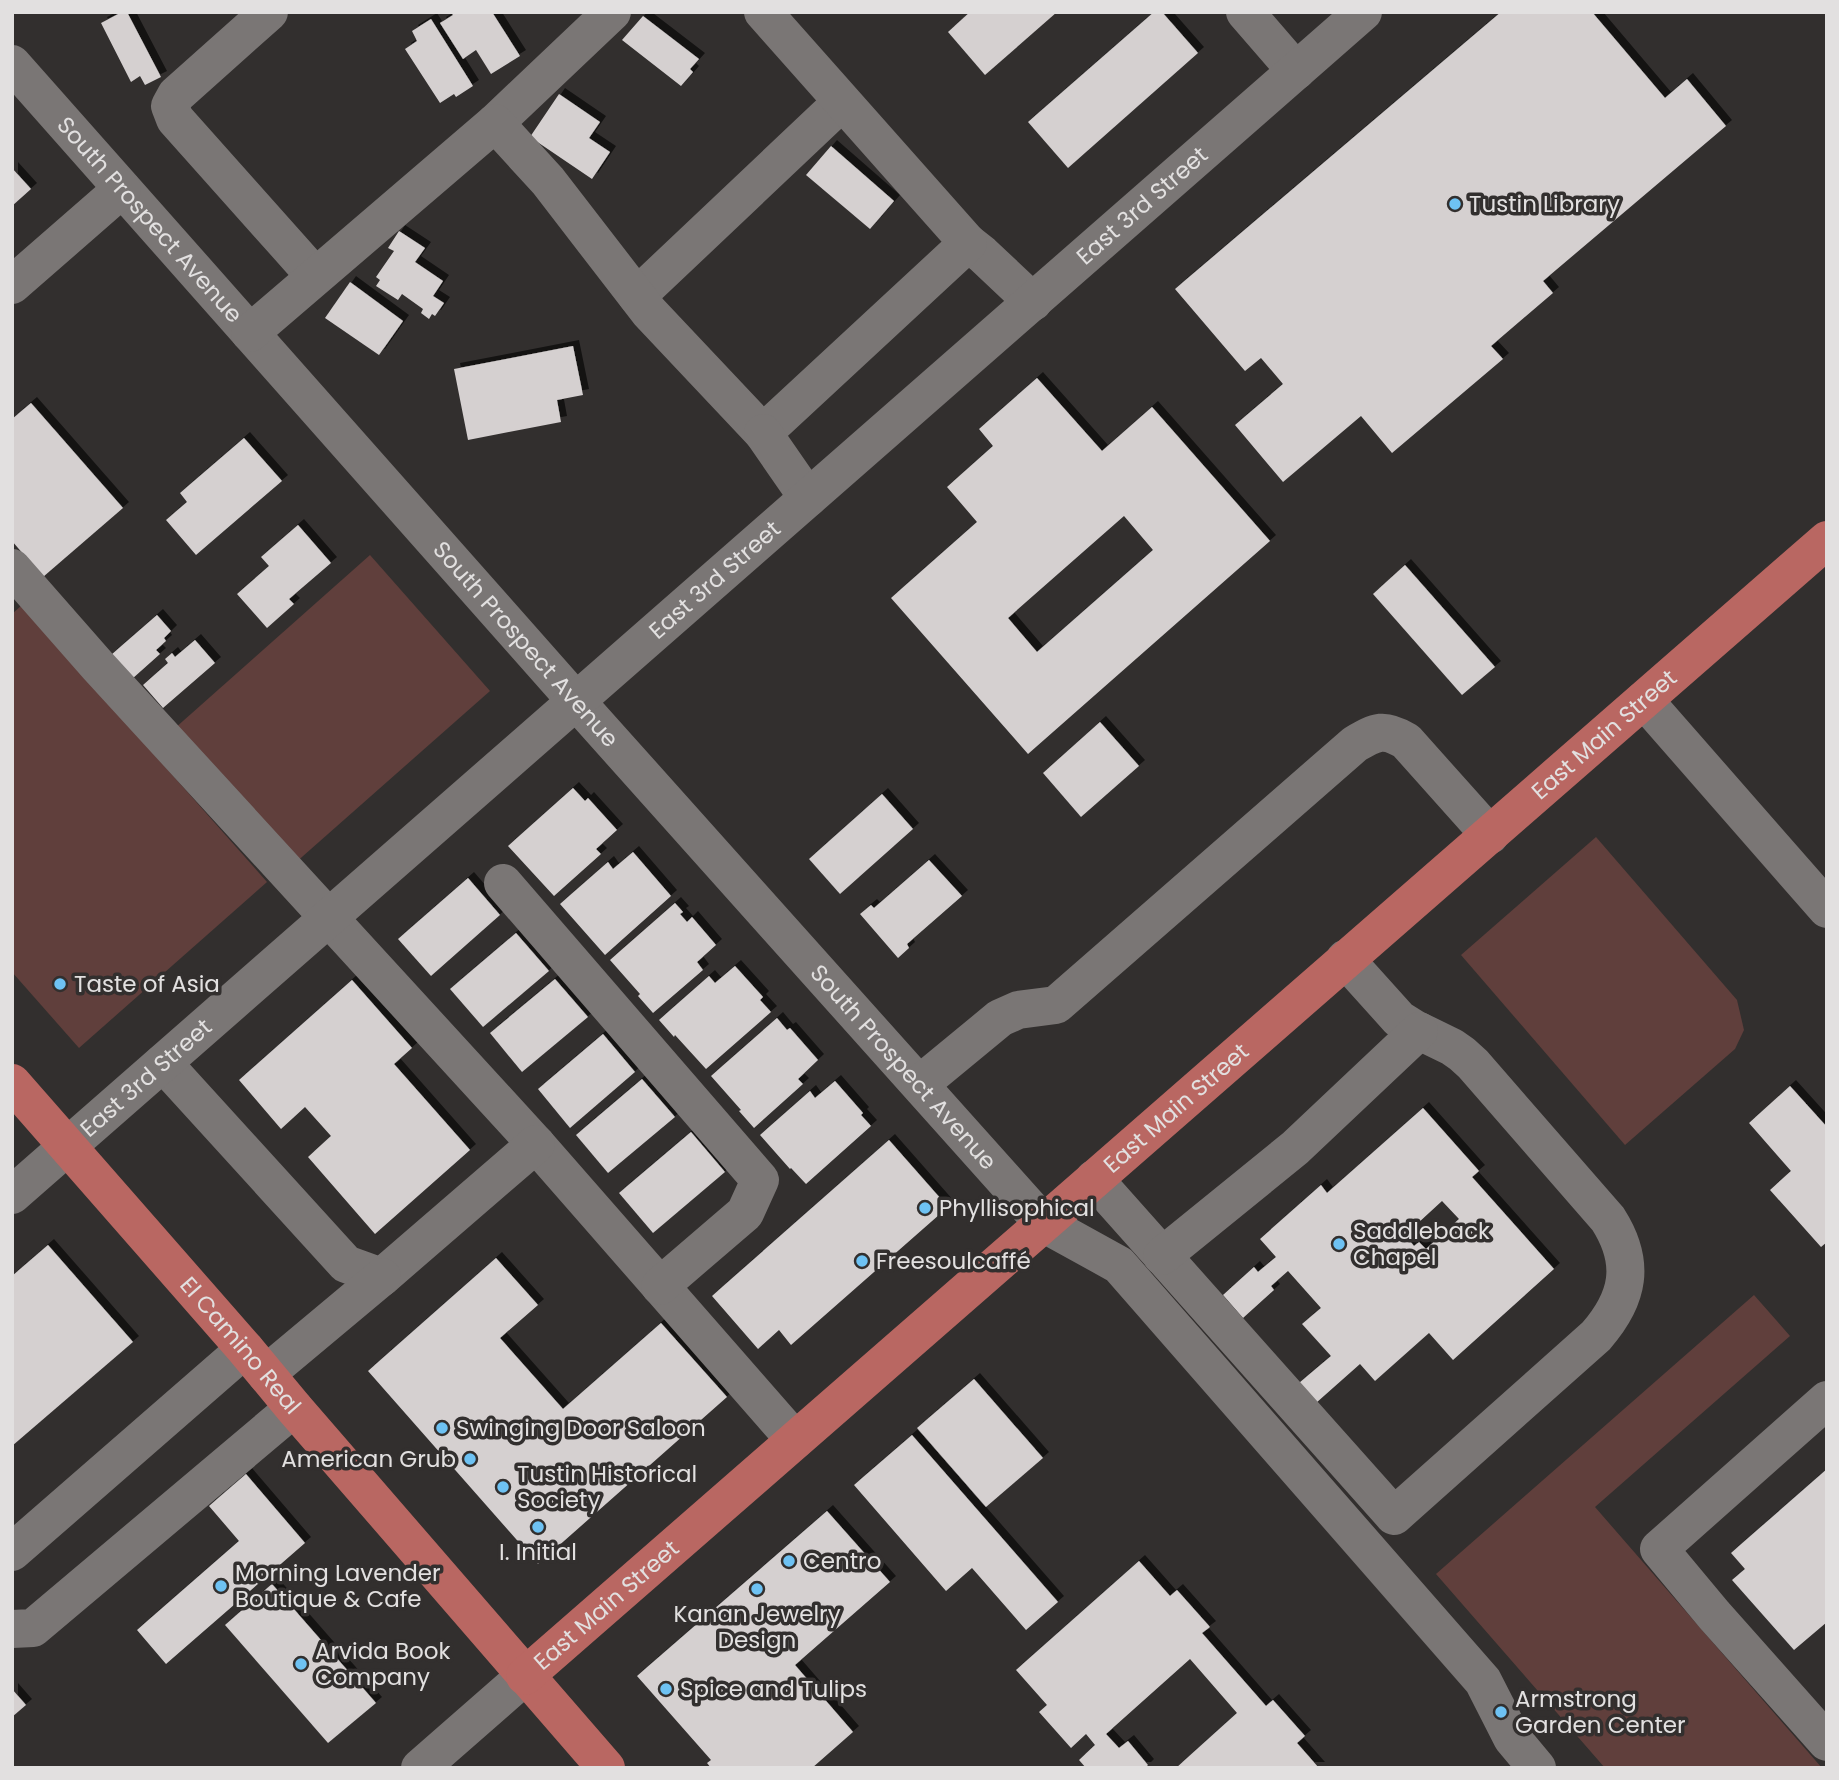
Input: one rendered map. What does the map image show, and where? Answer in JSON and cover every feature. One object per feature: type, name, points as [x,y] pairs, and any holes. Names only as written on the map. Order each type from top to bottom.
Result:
[{"type":"main road","name":"East Main Street","points":[[525,1676],[1827,540]]},
{"type":"main road","name":"El Camino Real","points":[[12,1083],[606,1768]]},
{"type":"street","points":[[269,12],[176,95],[170,106],[175,119],[315,276]]},
{"type":"street","points":[[250,332],[495,123],[612,12]]},
{"type":"street","points":[[762,12],[968,243],[1032,302]]},
{"type":"street","points":[[1245,12],[1296,71]]},
{"type":"street","name":"East 3rd Street","points":[[12,1195],[1363,12]]},
{"type":"street","name":"South Prospect Avenue","points":[[12,64],[1043,1223],[1119,1265],[1483,1681],[1512,1738],[1537,1768]]},
{"type":"street","points":[[636,296],[842,102]]},
{"type":"street","points":[[495,123],[548,181],[649,312],[763,433],[808,498]]},
{"type":"street","points":[[12,285],[122,189]]},
{"type":"street","points":[[763,433],[968,243]]},
{"type":"street","points":[[12,568],[98,666],[536,1144],[796,1440]]},
{"type":"street","points":[[1644,700],[1827,909]]},
{"type":"street","points":[[920,1084],[1000,1018],[1018,1010],[1056,1005],[1355,744],[1373,734],[1391,732],[1406,741],[1490,835]]},
{"type":"street","points":[[503,883],[760,1180],[745,1213],[660,1286]]},
{"type":"street","points":[[1094,1179],[1394,1516],[1609,1322],[1624,1292],[1625,1261],[1616,1232],[1593,1200],[1462,1054],[1399,1019],[1345,959]]},
{"type":"street","points":[[1162,1256],[1295,1148],[1419,1031]]},
{"type":"street","points":[[163,1063],[346,1264],[382,1276]]},
{"type":"street","points":[[12,1552],[256,1362],[382,1276],[536,1144]]},
{"type":"street","points":[[1827,1400],[1659,1549],[1827,1742]]},
{"type":"street","points":[[12,1629],[33,1628],[294,1408]]},
{"type":"street","points":[[420,1768],[525,1676]]},
{"type":"shaded area","points":[[370,555],[490,691],[294,864],[174,729]]},
{"type":"shaded area","points":[[22,605],[267,882],[79,1048],[12,972],[12,614]]},
{"type":"shaded area","points":[[1596,837],[1737,1000],[1744,1030],[1735,1049],[1625,1145],[1461,955]]},
{"type":"shaded area","points":[[1754,1295],[1790,1336],[1595,1507],[1822,1768],[1605,1768],[1436,1574]]},
{"type":"building","points":[[127,12],[161,77],[145,85],[140,76],[131,82],[101,23]]},
{"type":"building","points":[[451,12],[492,12],[520,56],[491,74],[476,50],[463,59],[440,23],[453,15]]},
{"type":"building","points":[[970,12],[1057,12],[985,75],[948,32]]},
{"type":"building","points":[[1154,12],[1162,12],[1198,53],[1068,168],[1028,122]]},
{"type":"building","name":"Tustin Library","points":[[1501,12],[1592,12],[1665,98],[1687,79],[1726,126],[1543,281],[1553,293],[1491,346],[1503,359],[1392,453],[1361,416],[1283,482],[1235,425],[1283,384],[1261,358],[1245,371],[1175,289]]},
{"type":"building","points":[[643,16],[699,59],[690,69],[693,72],[681,86],[622,40]]},
{"type":"building","points":[[431,19],[473,86],[440,103],[405,49],[417,41],[412,31]]},
{"type":"building","points":[[559,94],[600,122],[589,138],[610,152],[592,179],[530,137]]},
{"type":"building","points":[[831,146],[894,201],[870,229],[806,175]]},
{"type":"building","points":[[12,168],[31,189],[12,206]]},
{"type":"building","points":[[399,231],[425,248],[415,262],[443,281],[433,296],[444,303],[435,316],[432,314],[429,319],[421,313],[423,309],[402,294],[398,300],[376,286],[380,280],[376,277],[394,251],[388,248]]},
{"type":"building","points":[[350,282],[403,321],[379,355],[325,318]]},
{"type":"building","points":[[573,346],[583,395],[557,400],[561,422],[468,440],[454,369]]},
{"type":"building","points":[[1037,378],[1102,451],[1152,407],[1270,541],[1028,754],[891,598],[977,522],[947,487],[993,446],[979,429]],"holes":[[[1124,516],[1153,550],[1037,652],[1008,618]]]},
{"type":"building","points":[[31,403],[123,508],[43,577],[12,541],[12,419]]},
{"type":"building","points":[[244,438],[282,481],[196,555],[166,520],[187,502],[180,493]]},
{"type":"building","points":[[298,525],[331,563],[289,599],[294,604],[267,628],[237,594],[269,566],[261,557]]},
{"type":"building","points":[[1405,565],[1495,667],[1462,695],[1373,594]]},
{"type":"building","points":[[157,615],[171,631],[164,638],[166,641],[156,650],[160,654],[132,679],[111,655]]},
{"type":"building","points":[[195,640],[215,663],[163,708],[143,685],[168,663],[165,659],[172,653],[175,657]]},
{"type":"building","points":[[1100,722],[1139,766],[1081,817],[1043,773]]},
{"type":"building","points":[[573,788],[585,801],[588,798],[617,830],[596,849],[601,854],[554,896],[508,846]]},
{"type":"building","points":[[882,794],[913,829],[840,894],[809,859]]},
{"type":"building","points":[[633,852],[671,896],[605,955],[560,904],[608,862],[613,869]]},
{"type":"building","points":[[929,860],[962,896],[907,944],[909,948],[898,958],[860,914],[871,905],[874,908]]},
{"type":"building","points":[[468,878],[500,915],[431,976],[398,939]]},
{"type":"building","points":[[675,903],[687,922],[692,917],[716,945],[697,962],[703,970],[653,1013],[610,960]]},
{"type":"building","points":[[516,933],[549,971],[483,1027],[450,989]]},
{"type":"building","points":[[735,966],[763,997],[760,1000],[771,1012],[706,1069],[659,1020],[709,976],[715,983]]},
{"type":"building","points":[[555,979],[588,1017],[522,1072],[490,1033]]},
{"type":"building","points":[[352,980],[412,1048],[394,1064],[470,1150],[375,1234],[308,1157],[331,1136],[305,1107],[281,1129],[239,1080]]},
{"type":"building","points":[[777,1018],[787,1030],[790,1028],[818,1060],[798,1079],[803,1084],[754,1128],[711,1076]]},
{"type":"building","points":[[603,1034],[635,1072],[570,1128],[538,1089]]},
{"type":"building","points":[[642,1079],[675,1117],[608,1173],[576,1135]]},
{"type":"building","points":[[835,1081],[871,1126],[806,1184],[760,1135],[810,1091],[815,1098]]},
{"type":"building","points":[[1790,1086],[1827,1127],[1827,1242],[1821,1247],[1770,1190],[1791,1171],[1749,1123]]},
{"type":"building","name":"Saddleback Chapel","points":[[1423,1108],[1479,1171],[1472,1177],[1554,1269],[1453,1360],[1429,1333],[1375,1381],[1360,1364],[1316,1403],[1299,1383],[1331,1356],[1302,1324],[1321,1308],[1288,1271],[1271,1286],[1274,1290],[1243,1318],[1223,1295],[1254,1267],[1258,1272],[1276,1257],[1260,1239],[1321,1185],[1327,1193]],"holes":[[[1442,1201],[1459,1219],[1426,1249],[1419,1242],[1414,1246],[1405,1235]]]},
{"type":"building","points":[[691,1132],[725,1172],[653,1233],[619,1193]]},
{"type":"building","points":[[889,1140],[948,1207],[791,1345],[779,1330],[758,1349],[712,1296]]},
{"type":"building","points":[[48,1245],[133,1342],[12,1446],[12,1276]]},
{"type":"building","points":[[496,1258],[538,1305],[500,1338],[563,1409],[661,1323],[727,1397],[538,1564],[368,1371]]},
{"type":"building","points":[[974,1379],[1043,1458],[986,1507],[917,1428]]},
{"type":"building","points":[[912,1435],[1058,1602],[1026,1630],[972,1568],[946,1591],[854,1485]]},
{"type":"building","points":[[1827,1469],[1827,1622],[1794,1650],[1732,1580],[1745,1569],[1731,1553]]},
{"type":"building","name":"Morning Lavender Boutique & Cafe","points":[[246,1474],[305,1543],[166,1664],[137,1630],[239,1541],[209,1506]]},
{"type":"building","points":[[827,1511],[890,1582],[795,1665],[853,1732],[812,1768],[711,1768],[707,1763],[711,1760],[637,1676]]},
{"type":"building","points":[[1139,1561],[1170,1596],[1177,1590],[1210,1627],[1202,1633],[1266,1706],[1273,1700],[1305,1736],[1297,1743],[1319,1768],[1176,1768],[1237,1713],[1190,1659],[1106,1734],[1119,1748],[1128,1741],[1148,1765],[1145,1768],[1086,1768],[1079,1760],[1095,1745],[1086,1734],[1071,1748],[1039,1712],[1047,1705],[1016,1670]]},
{"type":"building","name":"Arvida Book Company","points":[[272,1584],[376,1703],[328,1743],[225,1625]]},
{"type":"building","points":[[12,1689],[26,1705],[12,1717]]},
{"type":"place","name":"Tustin Library","points":[[1455,204]]},
{"type":"place","name":"Taste of Asia","points":[[60,984]]},
{"type":"place","name":"Phyllisophical","points":[[925,1208]]},
{"type":"place","name":"Saddleback Chapel","points":[[1339,1244]]},
{"type":"place","name":"Freesoulcaffé","points":[[862,1261]]},
{"type":"place","name":"Swinging Door Saloon","points":[[442,1428]]},
{"type":"place","name":"American Grub","points":[[470,1459]]},
{"type":"place","name":"Tustin Historical Society","points":[[503,1487]]},
{"type":"place","name":"I. Initial","points":[[538,1527]]},
{"type":"place","name":"Centro","points":[[789,1561]]},
{"type":"place","name":"Morning Lavender Boutique & Cafe","points":[[221,1586]]},
{"type":"place","name":"Kanan Jewelry Design","points":[[757,1589]]},
{"type":"place","name":"Arvida Book Company","points":[[301,1664]]},
{"type":"place","name":"Spice and Tulips","points":[[666,1689]]},
{"type":"place","name":"Armstrong Garden Center","points":[[1501,1712]]}]
